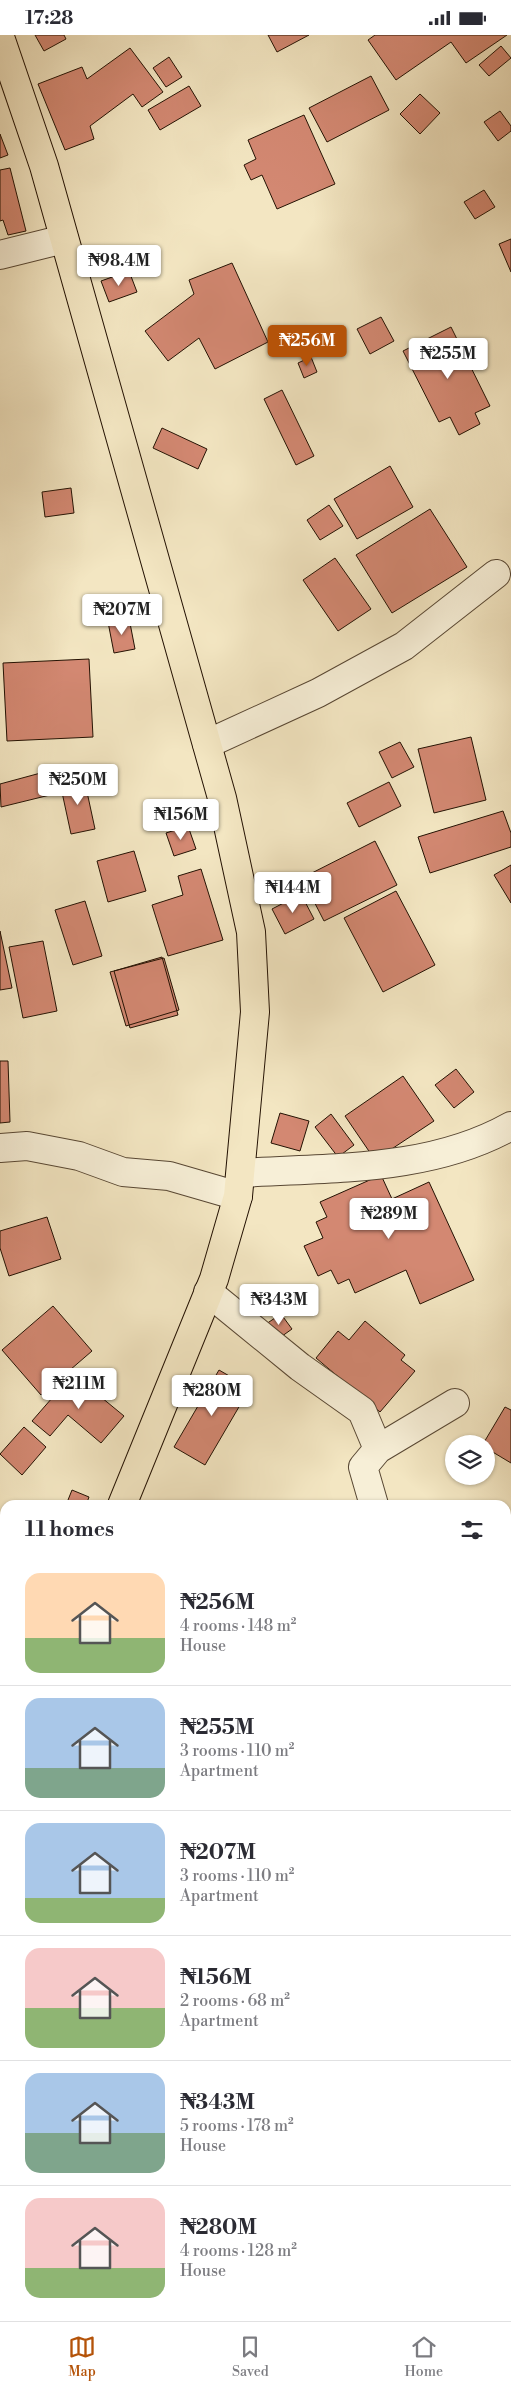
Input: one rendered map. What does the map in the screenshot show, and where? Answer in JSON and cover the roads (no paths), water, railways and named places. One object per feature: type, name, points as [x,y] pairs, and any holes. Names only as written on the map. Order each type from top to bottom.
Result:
[{"type":"main road","points":[[0,37],[44,166],[222,798],[251,932],[255,1012],[240,1185],[208,1292],[124,1500]]},
{"type":"street","points":[[0,255],[64,239]]},
{"type":"street","points":[[207,745],[336,685],[404,646],[496,574]]},
{"type":"street","points":[[0,1148],[27,1146],[79,1156],[123,1172],[240,1185],[393,1164],[465,1147],[490,1138],[511,1126]]},
{"type":"street","points":[[208,1292],[300,1367],[362,1411],[378,1449]]},
{"type":"street","points":[[373,1500],[363,1467],[378,1449],[455,1403]]}]
